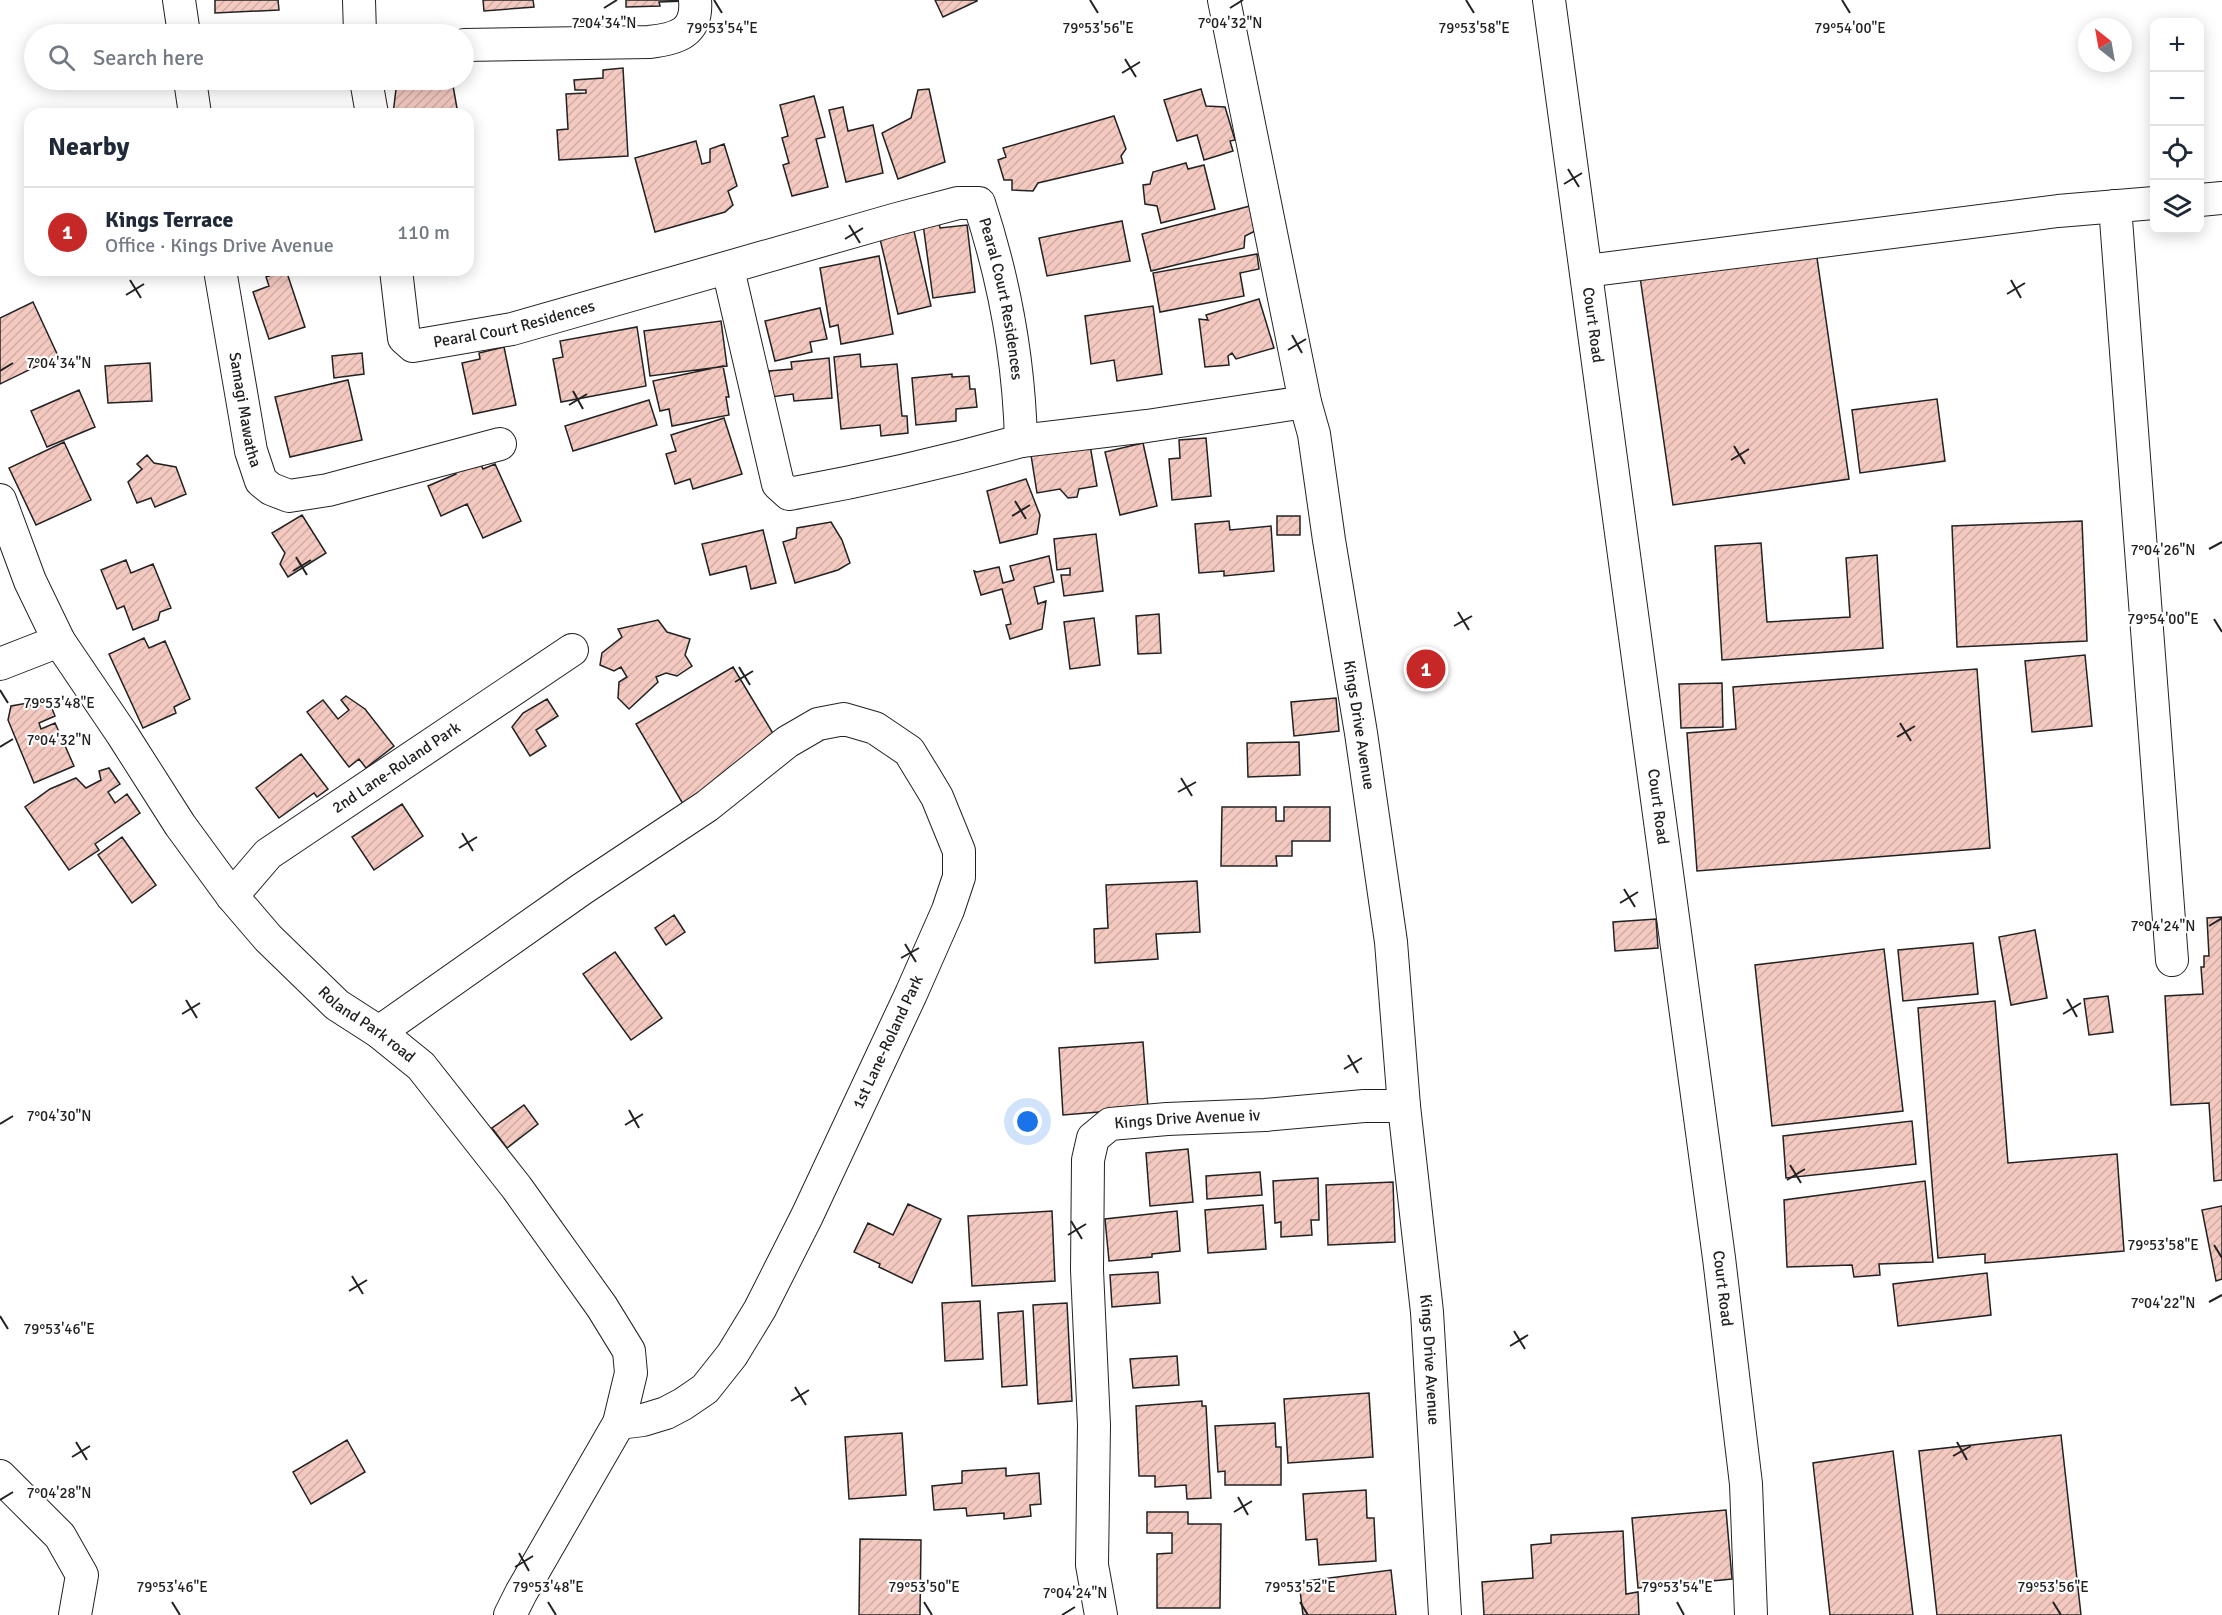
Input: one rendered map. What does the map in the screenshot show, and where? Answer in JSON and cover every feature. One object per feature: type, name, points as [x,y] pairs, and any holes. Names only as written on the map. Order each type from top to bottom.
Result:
[{"type":"street","points":[[179,0],[183,24]]},
{"type":"street","points":[[359,0],[360,24]]},
{"type":"street","points":[[474,45],[649,42],[672,39],[687,30],[696,13],[694,0]]},
{"type":"street","name":"Kings Drive Avenue","points":[[1224,0],[1305,402],[1314,434],[1329,540],[1362,733],[1391,942],[1404,1106],[1427,1312],[1445,1615]]},
{"type":"street","name":"Court Road","points":[[1550,0],[1719,1258],[1746,1484],[1751,1615]]},
{"type":"street","points":[[191,90],[194,108]]},
{"type":"street","points":[[368,90],[371,108]]},
{"type":"street","points":[[2204,200],[2222,198]]},
{"type":"street","name":"Pearal Court Residences","points":[[397,276],[404,338],[413,346],[512,329],[897,219],[958,203],[979,202],[994,251],[1009,320],[1021,441]]},
{"type":"street","points":[[1586,271],[2058,211],[2150,203]]},
{"type":"street","points":[[2115,206],[2172,960]]},
{"type":"street","points":[[728,269],[778,484],[789,494],[847,484],[958,459],[1021,441],[1147,426],[1305,402]]},
{"type":"street","name":"Samagi Mawatha","points":[[221,276],[251,451],[261,481],[271,489],[290,496],[328,490],[500,444]]},
{"type":"street","name":"Roland Park road","points":[[0,500],[30,581],[59,641],[180,825],[232,896],[268,938],[337,1005],[379,1032],[421,1066],[517,1188],[602,1307],[629,1351],[631,1373],[619,1423],[520,1593],[510,1615]]},
{"type":"street","points":[[0,664],[59,641]]},
{"type":"street","name":"2nd Lane-Roland Park","points":[[232,896],[268,854],[572,650]]},
{"type":"street","name":"1st Lane-Roland Park","points":[[379,1032],[582,889],[707,806],[787,742],[818,724],[844,719],[875,728],[909,751],[925,777],[937,797],[959,851],[959,877],[911,994],[807,1216],[760,1309],[732,1356],[705,1389],[666,1413],[619,1423]]},
{"type":"street","name":"Kings Drive Avenue iv","points":[[1101,1615],[1092,1564],[1094,1425],[1087,1259],[1088,1160],[1093,1138],[1110,1124],[1365,1106],[1404,1106]]},
{"type":"street","points":[[0,1476],[60,1536],[82,1575],[75,1615]]},
{"type":"building","points":[[215,0],[278,0],[279,10],[215,13]]},
{"type":"building","points":[[483,0],[533,0],[534,7],[484,11]]},
{"type":"building","points":[[626,0],[686,1],[659,2],[660,6],[626,7]]},
{"type":"building","points":[[935,0],[977,0],[977,1],[943,17]]},
{"type":"building","points":[[623,68],[628,156],[559,160],[557,130],[568,129],[566,94],[586,93],[586,90],[575,90],[574,80],[603,78],[603,70]]},
{"type":"building","points":[[929,89],[945,162],[898,179],[882,133],[911,118],[918,90]]},
{"type":"building","points":[[1201,89],[1206,106],[1225,107],[1235,140],[1230,141],[1233,151],[1204,160],[1197,135],[1177,141],[1164,100]]},
{"type":"building","points":[[396,90],[454,90],[457,108],[394,108]]},
{"type":"building","points":[[814,96],[825,137],[816,139],[828,187],[792,196],[783,165],[789,163],[782,138],[788,136],[780,105]]},
{"type":"building","points":[[843,107],[848,131],[873,125],[883,173],[846,182],[829,110]]},
{"type":"building","points":[[1114,116],[1126,149],[1121,156],[1123,163],[1038,183],[1033,191],[1012,190],[1012,180],[1004,180],[998,160],[1006,157],[1003,148]]},
{"type":"building","points":[[696,141],[702,164],[710,162],[710,149],[724,144],[737,186],[728,191],[733,205],[725,212],[655,232],[635,158]]},
{"type":"building","points":[[1186,163],[1188,169],[1204,165],[1215,209],[1161,223],[1157,206],[1145,204],[1143,185],[1150,184],[1153,172]]},
{"type":"building","points":[[1250,206],[1257,230],[1245,236],[1244,248],[1151,271],[1142,234]]},
{"type":"building","points":[[1122,221],[1130,261],[1047,276],[1039,238]]},
{"type":"building","points":[[939,222],[940,228],[967,225],[975,292],[933,298],[923,224]]},
{"type":"building","points":[[914,231],[931,306],[898,314],[880,239]]},
{"type":"building","points":[[1816,251],[1849,479],[1673,505],[1640,277]]},
{"type":"building","points":[[1257,254],[1259,269],[1240,273],[1244,296],[1160,312],[1153,273]]},
{"type":"building","points":[[879,256],[893,334],[841,344],[838,325],[830,327],[820,268]]},
{"type":"building","points":[[288,276],[305,327],[269,339],[253,292],[269,286],[266,277]]},
{"type":"building","points":[[1259,299],[1274,348],[1236,359],[1232,353],[1228,356],[1229,365],[1205,367],[1199,319],[1208,320],[1206,315]]},
{"type":"building","points":[[33,302],[58,356],[0,384],[0,318]]},
{"type":"building","points":[[1153,306],[1162,374],[1117,381],[1114,360],[1091,364],[1085,316]]},
{"type":"building","points":[[820,308],[827,339],[810,342],[812,352],[775,361],[765,321]]},
{"type":"building","points":[[721,321],[727,366],[650,376],[644,331]]},
{"type":"building","points":[[637,327],[646,386],[561,402],[553,359],[563,357],[560,341]]},
{"type":"building","points":[[504,347],[516,405],[473,414],[462,363],[480,359],[479,353]]},
{"type":"building","points":[[362,353],[364,374],[334,378],[332,356]]},
{"type":"building","points":[[860,354],[861,367],[897,364],[902,416],[907,416],[908,433],[881,436],[880,425],[841,429],[834,357]]},
{"type":"building","points":[[829,358],[832,398],[794,401],[793,394],[771,397],[769,371],[792,369],[791,362]]},
{"type":"building","points":[[150,363],[152,401],[108,403],[105,366]]},
{"type":"building","points":[[723,366],[729,397],[726,397],[729,415],[672,426],[669,409],[660,411],[653,381]]},
{"type":"building","points":[[952,374],[952,377],[969,376],[970,389],[975,389],[977,407],[956,409],[956,421],[916,425],[912,378]]},
{"type":"building","points":[[348,380],[362,440],[290,457],[275,397]]},
{"type":"building","points":[[79,390],[95,427],[47,447],[31,411]]},
{"type":"building","points":[[1937,399],[1945,461],[1860,473],[1852,410]]},
{"type":"building","points":[[649,400],[657,425],[573,451],[565,426]]},
{"type":"building","points":[[724,418],[742,474],[693,489],[690,479],[675,484],[666,454],[676,451],[671,435]]},
{"type":"building","points":[[1206,438],[1211,496],[1172,500],[1169,459],[1180,458],[1179,440]]},
{"type":"building","points":[[64,442],[91,500],[36,525],[9,468]]},
{"type":"building","points":[[1143,443],[1157,506],[1120,515],[1105,452]]},
{"type":"building","points":[[1090,445],[1097,486],[1079,489],[1077,497],[1068,498],[1060,489],[1037,493],[1031,455]]},
{"type":"building","points":[[476,453],[483,469],[495,464],[521,521],[483,538],[467,504],[441,516],[428,486],[456,474],[452,464]]},
{"type":"building","points":[[147,455],[154,463],[176,467],[186,494],[155,507],[151,498],[137,503],[128,482],[142,469],[137,464]]},
{"type":"building","points":[[1026,479],[1040,515],[1037,534],[1000,543],[987,491]]},
{"type":"building","points":[[302,515],[326,553],[288,577],[280,564],[285,553],[272,533]]},
{"type":"building","points":[[1277,516],[1300,516],[1300,535],[1277,535]]},
{"type":"building","points":[[1229,521],[1230,530],[1271,526],[1274,571],[1224,576],[1224,571],[1199,573],[1195,524]]},
{"type":"building","points":[[2082,521],[2087,641],[1957,647],[1952,526]]},
{"type":"building","points":[[831,522],[842,540],[850,563],[838,570],[795,583],[783,542],[796,538],[797,528]]},
{"type":"building","points":[[763,530],[776,583],[751,589],[746,566],[710,575],[702,544]]},
{"type":"building","points":[[1096,534],[1103,591],[1064,596],[1061,575],[1070,575],[1070,568],[1057,570],[1054,539]]},
{"type":"building","points":[[1761,543],[1767,622],[1850,617],[1846,558],[1877,555],[1883,648],[1722,660],[1715,546]]},
{"type":"building","points":[[1049,556],[1054,582],[1034,587],[1038,604],[1046,601],[1042,629],[1010,639],[1006,625],[1011,624],[1002,589],[981,595],[974,571],[999,567],[1003,583],[1014,580],[1010,566]]},
{"type":"building","points":[[126,560],[131,573],[153,564],[171,608],[160,612],[158,620],[133,630],[124,606],[117,609],[101,570]]},
{"type":"building","points":[[1159,614],[1161,653],[1138,654],[1136,616]]},
{"type":"building","points":[[1094,618],[1100,665],[1070,669],[1064,622]]},
{"type":"building","points":[[658,620],[667,632],[690,639],[685,655],[692,666],[677,676],[666,673],[656,677],[658,682],[629,709],[618,698],[619,682],[627,677],[621,667],[614,671],[600,665],[602,653],[622,637],[618,629]]},
{"type":"building","points":[[144,638],[149,648],[165,641],[190,699],[174,707],[176,713],[143,728],[109,654]]},
{"type":"building","points":[[2085,655],[2092,726],[2032,732],[2025,661]]},
{"type":"building","points":[[733,667],[780,745],[683,804],[636,724]]},
{"type":"building","points":[[1977,669],[1990,848],[1697,871],[1687,733],[1736,729],[1733,687]]},
{"type":"building","points":[[1722,683],[1723,727],[1681,728],[1679,684]]},
{"type":"building","points":[[346,696],[365,709],[394,746],[366,768],[359,759],[349,767],[307,712],[323,700],[338,719],[349,710],[341,700]]},
{"type":"building","points":[[1336,698],[1339,731],[1294,736],[1291,702]]},
{"type":"building","points":[[547,699],[558,716],[536,730],[546,746],[530,756],[512,727],[523,713]]},
{"type":"building","points":[[49,701],[55,716],[39,723],[41,729],[55,723],[74,766],[34,783],[8,720],[11,706],[28,703],[33,708]]},
{"type":"building","points":[[1299,742],[1300,775],[1248,777],[1247,743]]},
{"type":"building","points":[[301,754],[328,789],[317,797],[314,793],[279,818],[256,788]]},
{"type":"building","points":[[109,768],[120,784],[108,792],[115,803],[127,794],[140,813],[95,844],[99,850],[69,870],[25,807],[50,789],[76,778],[86,788],[101,780],[99,771]]},
{"type":"building","points":[[402,804],[423,836],[374,870],[352,837]]},
{"type":"building","points":[[1222,807],[1276,807],[1276,821],[1284,821],[1284,807],[1330,807],[1330,841],[1292,841],[1292,856],[1276,856],[1277,866],[1221,866]]},
{"type":"building","points":[[122,837],[156,885],[132,903],[98,855]]},
{"type":"building","points":[[1197,881],[1200,932],[1156,934],[1158,959],[1095,963],[1094,929],[1108,928],[1106,885]]},
{"type":"building","points":[[674,915],[685,932],[666,945],[655,928]]},
{"type":"building","points":[[2222,917],[2222,1180],[2214,1181],[2209,1103],[2171,1105],[2165,996],[2203,994],[2201,967],[2204,967],[2204,956],[2209,956],[2207,918]]},
{"type":"building","points":[[1656,919],[1658,948],[1615,951],[1613,922]]},
{"type":"building","points":[[2035,930],[2047,998],[2011,1005],[1999,937]]},
{"type":"building","points":[[1973,943],[1978,994],[1903,1001],[1898,950]]},
{"type":"building","points":[[1884,949],[1903,1111],[1772,1126],[1755,965]]},
{"type":"building","points":[[615,952],[662,1018],[631,1040],[583,974]]},
{"type":"building","points":[[2108,996],[2113,1032],[2089,1035],[2084,999]]},
{"type":"building","points":[[1995,1001],[2008,1163],[2117,1154],[2124,1251],[1985,1263],[1985,1254],[1938,1258],[1918,1008]]},
{"type":"building","points":[[1143,1042],[1148,1108],[1063,1115],[1059,1048]]},
{"type":"building","points":[[524,1105],[538,1124],[507,1148],[492,1128]]},
{"type":"building","points":[[1912,1121],[1916,1164],[1786,1178],[1783,1136]]},
{"type":"building","points":[[1188,1149],[1193,1202],[1150,1206],[1146,1153]]},
{"type":"building","points":[[1260,1172],[1262,1195],[1207,1199],[1206,1176]]},
{"type":"building","points":[[1318,1178],[1319,1220],[1311,1220],[1312,1235],[1281,1237],[1281,1222],[1275,1223],[1273,1181]]},
{"type":"building","points":[[1925,1181],[1933,1262],[1879,1264],[1880,1275],[1854,1277],[1852,1265],[1787,1267],[1784,1200]]},
{"type":"building","points":[[1393,1182],[1395,1242],[1328,1245],[1326,1185]]},
{"type":"building","points":[[908,1204],[941,1219],[912,1283],[854,1252],[868,1223],[893,1235]]},
{"type":"building","points":[[1263,1205],[1266,1249],[1208,1253],[1205,1210]]},
{"type":"building","points":[[2222,1206],[2222,1279],[2216,1281],[2202,1210]]},
{"type":"building","points":[[1052,1211],[1055,1281],[972,1286],[968,1216]]},
{"type":"building","points":[[1177,1211],[1180,1251],[1152,1254],[1152,1257],[1109,1261],[1105,1219]]},
{"type":"building","points":[[1158,1272],[1160,1303],[1112,1307],[1110,1275]]},
{"type":"building","points":[[1987,1273],[1991,1315],[1898,1326],[1893,1284]]},
{"type":"building","points":[[980,1301],[983,1359],[945,1361],[942,1303]]},
{"type":"building","points":[[1067,1303],[1072,1401],[1038,1404],[1033,1305]]},
{"type":"building","points":[[1023,1311],[1027,1385],[1002,1387],[998,1313]]},
{"type":"building","points":[[1177,1356],[1179,1385],[1133,1388],[1130,1359]]},
{"type":"building","points":[[1369,1393],[1373,1457],[1288,1463],[1284,1399]]},
{"type":"building","points":[[1202,1401],[1202,1406],[1206,1406],[1211,1498],[1187,1499],[1186,1485],[1155,1487],[1155,1476],[1139,1476],[1136,1406]]},
{"type":"building","points":[[1275,1423],[1276,1447],[1281,1447],[1281,1485],[1225,1485],[1225,1471],[1218,1472],[1215,1426]]},
{"type":"building","points":[[902,1433],[906,1495],[849,1499],[845,1437]]},
{"type":"building","points":[[2061,1435],[2081,1615],[1937,1615],[1919,1451]]},
{"type":"building","points":[[347,1440],[365,1472],[311,1504],[293,1472]]},
{"type":"building","points":[[1893,1451],[1913,1615],[1830,1615],[1813,1463]]},
{"type":"building","points":[[1006,1468],[1006,1476],[1039,1473],[1041,1504],[1030,1505],[1031,1516],[1004,1519],[1004,1513],[967,1516],[966,1508],[934,1510],[932,1486],[962,1483],[962,1471]]},
{"type":"building","points":[[1366,1490],[1367,1518],[1374,1518],[1376,1561],[1319,1565],[1317,1539],[1306,1540],[1303,1494]]},
{"type":"building","points":[[1726,1510],[1732,1579],[1638,1588],[1632,1518]]},
{"type":"building","points":[[1147,1512],[1188,1512],[1188,1524],[1221,1524],[1220,1608],[1157,1608],[1157,1554],[1172,1553],[1172,1533],[1147,1533]]},
{"type":"building","points":[[1623,1531],[1626,1594],[1638,1592],[1639,1615],[1484,1615],[1482,1582],[1533,1578],[1531,1545],[1551,1543],[1551,1535]]},
{"type":"building","points":[[860,1539],[921,1540],[920,1615],[859,1615]]},
{"type":"building","points":[[1391,1570],[1396,1615],[1303,1615],[1299,1582]]},
{"type":"place","name":"Kings Terrace","points":[[1426,669]]}]
